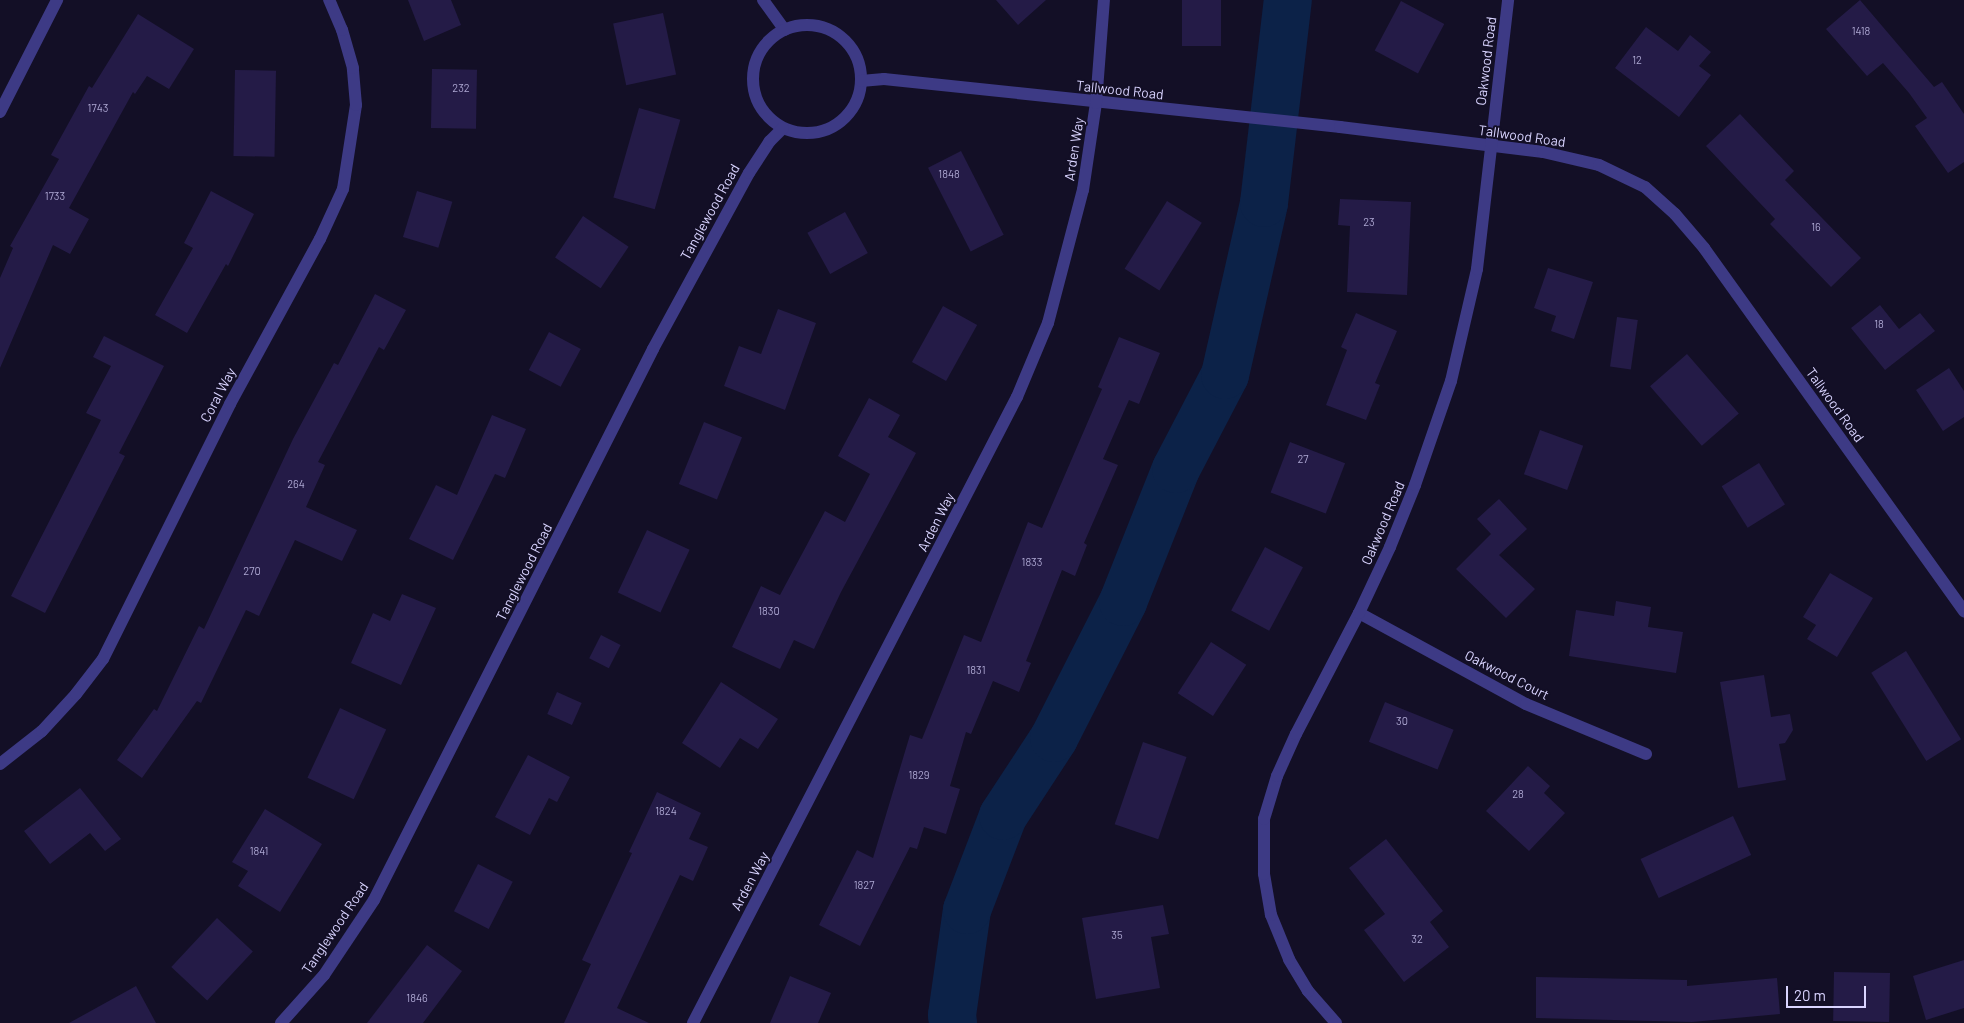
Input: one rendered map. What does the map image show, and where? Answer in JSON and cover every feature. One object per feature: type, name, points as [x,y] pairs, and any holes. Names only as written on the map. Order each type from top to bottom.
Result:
[{"type":"street","points":[[0,112],[57,0]]},
{"type":"street","name":"Coral Way","points":[[0,764],[42,731],[76,694],[102,659],[230,404],[320,238],[343,189],[356,105],[353,68],[342,30],[329,0]]},
{"type":"street","points":[[763,0],[785,30]]},
{"type":"street","name":"Arden Way","points":[[693,1023],[1017,397],[1048,324],[1083,190],[1096,103],[1104,0]]},
{"type":"street","name":"Oakwood Road","points":[[1336,1023],[1308,991],[1294,967],[1271,915],[1264,874],[1264,819],[1277,776],[1390,547],[1415,485],[1451,381],[1477,269],[1508,0]]},
{"type":"street","points":[[802,25],[820,27],[836,34],[850,46],[859,62],[862,80],[858,99],[849,115],[834,127],[818,133],[800,134],[783,128],[768,118],[758,104],[753,87],[753,69],[759,53],[770,39],[785,30],[802,25]]},
{"type":"street","name":"Tallwood Road","points":[[862,80],[884,79],[1340,128],[1543,152],[1599,165],[1645,187],[1675,214],[1704,248],[1964,612]]},
{"type":"street","name":"Tanglewood Road","points":[[281,1023],[324,975],[374,900],[653,349],[749,173],[770,140],[783,128]]},
{"type":"street","name":"Oakwood Court","points":[[1359,613],[1526,704],[1646,754]]},
{"type":"building","points":[[408,0],[451,0],[461,25],[424,41]]},
{"type":"building","points":[[996,0],[1046,0],[1018,25]]},
{"type":"building","points":[[1182,0],[1221,0],[1221,46],[1182,46]]},
{"type":"building","points":[[1860,0],[1934,87],[1942,82],[1964,114],[1964,162],[1948,173],[1915,126],[1927,118],[1909,93],[1883,63],[1867,76],[1826,29]]},
{"type":"building","points":[[1401,1],[1444,24],[1418,73],[1375,50]]},
{"type":"building","points":[[663,13],[676,75],[626,85],[613,24]]},
{"type":"building","points":[[138,14],[194,49],[169,89],[147,76],[135,94],[133,92],[69,208],[89,219],[70,254],[53,245],[0,368],[0,278],[13,248],[10,246],[59,159],[51,155],[89,86],[92,88]]},
{"type":"building","points":[[1646,27],[1678,51],[1690,35],[1711,52],[1699,66],[1711,75],[1679,117],[1615,68]]},
{"type":"building","points":[[432,69],[477,70],[476,129],[431,128]]},
{"type":"building","points":[[235,70],[276,71],[274,157],[233,156]]},
{"type":"building","points":[[639,108],[680,120],[655,209],[613,197]]},
{"type":"building","points":[[1740,114],[1794,171],[1785,180],[1861,258],[1831,287],[1770,224],[1775,219],[1706,146]]},
{"type":"building","points":[[961,151],[1004,235],[971,252],[928,168]]},
{"type":"building","points":[[211,191],[254,214],[228,266],[226,264],[187,333],[155,315],[193,248],[184,243]]},
{"type":"building","points":[[417,191],[452,202],[438,248],[403,237]]},
{"type":"building","points":[[1340,199],[1411,202],[1407,295],[1347,292],[1350,226],[1338,225]]},
{"type":"building","points":[[1167,201],[1202,223],[1159,291],[1125,269]]},
{"type":"building","points":[[845,212],[868,253],[830,274],[807,233]]},
{"type":"building","points":[[583,216],[629,247],[601,288],[555,257]]},
{"type":"building","points":[[1548,268],[1593,282],[1574,339],[1551,331],[1556,316],[1534,308]]},
{"type":"building","points":[[375,294],[406,310],[384,350],[379,347],[318,462],[325,465],[306,507],[357,530],[342,561],[295,540],[259,616],[246,610],[201,703],[197,701],[142,778],[117,760],[154,709],[157,711],[199,626],[204,629],[293,439],[334,363],[338,365]]},
{"type":"building","points":[[1880,305],[1899,329],[1920,313],[1935,331],[1885,370],[1851,328]]},
{"type":"building","points":[[943,306],[977,325],[946,381],[912,362]]},
{"type":"building","points":[[778,309],[816,323],[785,410],[724,386],[739,346],[761,354]]},
{"type":"building","points":[[1356,313],[1397,331],[1375,383],[1380,385],[1366,420],[1326,405],[1347,350],[1341,347]]},
{"type":"building","points":[[1617,317],[1638,320],[1631,369],[1610,367]]},
{"type":"building","points":[[549,332],[581,349],[561,387],[529,370]]},
{"type":"building","points":[[104,336],[164,366],[119,453],[125,456],[45,613],[11,596],[101,420],[86,413],[111,366],[93,357]]},
{"type":"building","points":[[1119,337],[1160,353],[1139,404],[1129,400],[1103,459],[1118,465],[1084,543],[1087,545],[1075,576],[1062,570],[1026,661],[1031,663],[1019,692],[993,681],[971,734],[966,732],[950,786],[960,789],[946,834],[924,827],[917,849],[910,847],[860,946],[819,925],[857,850],[873,858],[910,735],[922,739],[964,635],[981,642],[1028,522],[1042,528],[1102,389],[1098,387]]},
{"type":"building","points":[[1687,354],[1739,414],[1702,446],[1650,386]]},
{"type":"building","points":[[1949,368],[1964,391],[1964,417],[1943,431],[1916,390]]},
{"type":"building","points":[[869,398],[900,415],[888,437],[916,453],[841,592],[814,649],[794,640],[780,669],[732,647],[761,586],[780,595],[825,511],[845,522],[870,474],[838,456]]},
{"type":"building","points":[[492,415],[526,429],[505,478],[495,474],[453,560],[409,539],[436,485],[457,495]]},
{"type":"building","points":[[704,422],[742,437],[717,499],[679,484]]},
{"type":"building","points":[[1540,430],[1583,446],[1567,490],[1524,474]]},
{"type":"building","points":[[1290,442],[1345,463],[1326,514],[1271,492]]},
{"type":"building","points":[[1759,463],[1785,505],[1748,528],[1722,486]]},
{"type":"building","points":[[1499,499],[1527,529],[1499,555],[1535,589],[1506,618],[1456,569],[1491,534],[1477,519]]},
{"type":"building","points":[[647,530],[690,550],[660,612],[618,593]]},
{"type":"building","points":[[1265,547],[1303,567],[1269,631],[1231,611]]},
{"type":"building","points":[[1830,573],[1873,598],[1837,657],[1807,639],[1816,625],[1803,617]]},
{"type":"building","points":[[402,594],[436,608],[401,685],[351,663],[373,613],[390,621]]},
{"type":"building","points":[[1616,601],[1651,607],[1648,627],[1683,632],[1676,673],[1569,656],[1576,610],[1614,616]]},
{"type":"building","points":[[601,635],[621,645],[609,668],[589,658]]},
{"type":"building","points":[[1211,642],[1246,665],[1213,716],[1178,693]]},
{"type":"building","points":[[1906,651],[1961,739],[1926,761],[1871,673]]},
{"type":"building","points":[[1764,675],[1771,717],[1790,714],[1793,730],[1785,743],[1779,744],[1786,780],[1738,788],[1720,682]]},
{"type":"building","points":[[721,682],[778,719],[758,749],[740,738],[720,768],[682,743]]},
{"type":"building","points":[[557,692],[582,703],[572,725],[547,714]]},
{"type":"building","points":[[1385,702],[1454,730],[1438,770],[1369,742]]},
{"type":"building","points":[[340,708],[386,730],[354,799],[307,778]]},
{"type":"building","points":[[1143,742],[1186,757],[1158,839],[1115,824]]},
{"type":"building","points":[[528,755],[570,777],[557,802],[549,798],[530,835],[495,817]]},
{"type":"building","points":[[1528,766],[1550,786],[1544,793],[1565,813],[1529,851],[1486,811]]},
{"type":"building","points":[[80,788],[121,839],[105,851],[90,833],[50,864],[24,831]]},
{"type":"building","points":[[657,792],[701,813],[689,839],[708,847],[693,881],[680,875],[617,1008],[649,1023],[564,1023],[591,964],[582,960],[632,853],[629,852]]},
{"type":"building","points":[[265,809],[322,844],[280,912],[238,886],[248,871],[232,862]]},
{"type":"building","points":[[1733,816],[1751,855],[1659,898],[1641,859]]},
{"type":"building","points":[[1386,839],[1443,911],[1430,922],[1449,947],[1404,982],[1364,930],[1385,914],[1349,868]]},
{"type":"building","points":[[478,864],[513,882],[489,929],[454,911]]},
{"type":"building","points":[[1163,905],[1169,934],[1151,937],[1160,988],[1096,999],[1082,918]]},
{"type":"building","points":[[217,918],[253,951],[207,1000],[171,967]]},
{"type":"building","points":[[427,945],[462,971],[423,1023],[367,1023]]},
{"type":"building","points":[[1964,960],[1964,1008],[1926,1020],[1913,976]]},
{"type":"building","points":[[1834,972],[1890,973],[1889,1022],[1833,1021]]},
{"type":"building","points":[[790,976],[831,993],[818,1023],[770,1023]]},
{"type":"building","points":[[1536,977],[1687,980],[1687,986],[1777,978],[1780,1014],[1692,1022],[1536,1018]]},
{"type":"building","points":[[136,986],[156,1023],[69,1023]]},
{"type":"waterway","points":[[953,1023],[952,1015],[967,910],[1003,816],[1054,738],[1123,602],[1176,469],[1225,375],[1264,203],[1288,0]]}]
